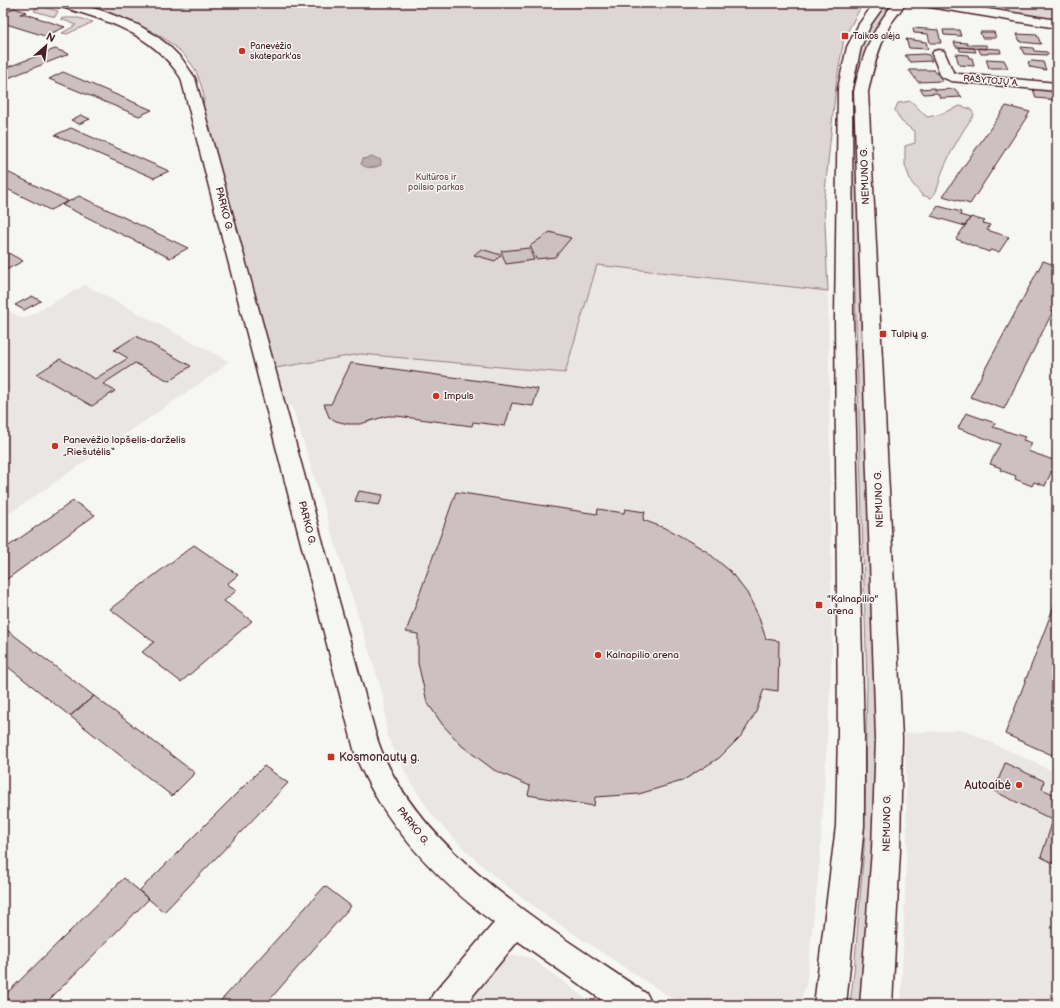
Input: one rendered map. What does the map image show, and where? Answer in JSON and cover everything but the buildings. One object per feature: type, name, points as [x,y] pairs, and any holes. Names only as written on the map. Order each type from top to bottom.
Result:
[{"type":"main road","name":"PARKO G.","points":[[62,3],[110,18],[148,36],[171,54],[184,69],[188,78],[355,706],[376,772],[399,810],[425,842],[462,879],[515,921],[636,1005]]},
{"type":"main road","name":"NEMUNO G.","points":[[830,1005],[850,826],[851,733],[845,373],[845,88],[854,47],[865,24],[880,3]]},
{"type":"main road","name":"NEMUNO G.","points":[[876,1005],[886,850],[889,738],[861,92],[865,69],[871,50],[886,21],[900,3]]},
{"type":"main road","points":[[930,3],[1057,24]]},
{"type":"main road","name":"RAŠYTOJŲ A.","points":[[939,54],[947,74],[956,78],[1057,87]]},
{"type":"main road","points":[[444,1005],[515,921]]},
{"type":"main road","points":[[814,1005],[834,975]]},
{"type":"shaded area","points":[[373,157],[381,160],[381,165],[370,168],[361,164],[363,159]]},
{"type":"shaded area","points":[[596,265],[828,291],[832,653],[820,859],[806,985],[799,1005],[682,1005],[548,917],[499,880],[467,852],[433,816],[411,783],[387,736],[384,698],[293,409],[283,398],[275,368],[361,354],[565,373]]},
{"type":"shaded area","name":"Panevėžio lopšelis-darželis „Riešutėlis“","points":[[85,285],[228,361],[218,371],[4,517],[3,308],[24,319]]},
{"type":"shaded area","points":[[964,730],[1057,773],[1057,1005],[901,1005],[907,841],[905,733]]},
{"type":"shaded area","points":[[515,955],[531,958],[594,1005],[459,1005],[487,971],[504,959]]},
{"type":"green space","name":"Kultūros ir poilsio parkas","points":[[78,3],[863,3],[844,38],[836,85],[824,201],[828,291],[597,265],[565,373],[361,354],[275,368],[203,107],[204,97],[202,88],[193,66],[181,52],[150,30],[113,14]]},
{"type":"green space","points":[[887,3],[892,3],[877,25],[867,44],[860,65],[855,90],[878,743],[874,850],[863,1005],[850,1005],[864,849],[867,682],[850,98],[854,68],[858,53],[869,30]]},
{"type":"green space","points":[[948,3],[1057,3],[1057,20]]},
{"type":"green space","points":[[37,5],[58,11],[55,17],[34,11],[36,8],[33,6]]},
{"type":"green space","points":[[79,18],[93,22],[67,34],[62,33],[76,25],[61,19]]},
{"type":"green space","points":[[911,101],[927,117],[938,115],[960,106],[971,109],[974,115],[953,148],[934,195],[931,198],[922,195],[911,182],[905,165],[905,146],[915,143],[915,132],[901,121],[895,110],[898,103]]},
{"type":"place","name":"Taikos alėja","points":[[845,36]]},
{"type":"place","name":"Panevėžio skatepark'as","points":[[242,51]]},
{"type":"place","name":"Tulpių g.","points":[[883,334]]},
{"type":"place","name":"Impuls","points":[[436,396]]},
{"type":"place","name":"Panevėžio lopšelis-darželis „Riešutėlis“","points":[[55,446]]},
{"type":"place","name":"\"Kalnapilio\" arena","points":[[819,605]]},
{"type":"place","name":"Kalnapilio arena","points":[[598,655]]},
{"type":"place","name":"Kosmonautų g.","points":[[331,757]]},
{"type":"place","name":"Autoaibė","points":[[1019,785]]}]
